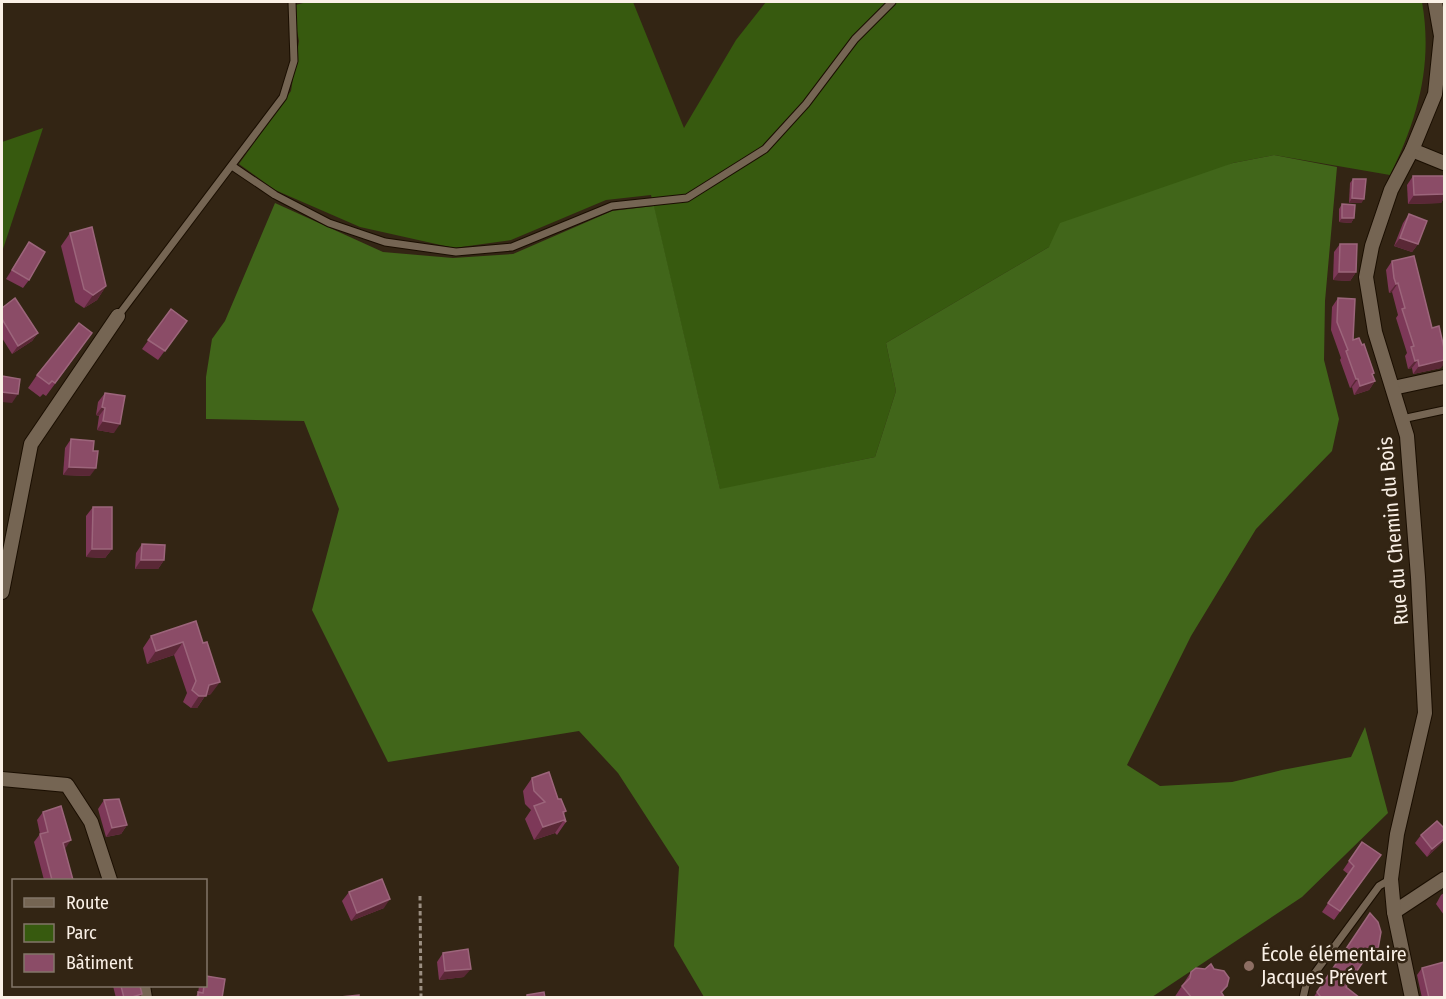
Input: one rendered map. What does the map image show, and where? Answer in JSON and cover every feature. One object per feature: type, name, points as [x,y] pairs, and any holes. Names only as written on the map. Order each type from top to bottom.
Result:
[{"type":"street","name":"Rue du Chemin du Bois","points":[[1409,996],[1394,912],[1391,879],[1397,834],[1425,713],[1407,436],[1375,332],[1366,277],[1372,246],[1390,190],[1412,150],[1435,94],[1441,36],[1435,2]]},
{"type":"street","points":[[1412,150],[1444,163]]},
{"type":"street","points":[[2,592],[31,444],[118,316]]},
{"type":"street","points":[[1392,388],[1444,377]]},
{"type":"street","points":[[2,779],[67,785],[91,822],[110,879]]},
{"type":"street","points":[[1394,912],[1444,879]]},
{"type":"lane","points":[[118,316],[156,262],[283,97],[294,62],[292,2]]},
{"type":"lane","points":[[232,166],[275,195],[329,223],[385,242],[456,252],[512,247],[612,206],[687,198],[765,149],[806,104],[855,39],[892,2]]},
{"type":"lane","points":[[1402,419],[1444,410]]},
{"type":"lane","points":[[1303,998],[1306,985],[1316,971],[1379,886],[1391,879]]},
{"type":"path","points":[[420,896],[421,998]]},
{"type":"green space","points":[[307,2],[633,2],[684,128],[736,40],[766,2],[1422,2],[1426,47],[1421,91],[1408,133],[1390,175],[1274,155],[1233,163],[1049,247],[886,343],[896,391],[875,457],[720,490],[651,195],[606,200],[511,240],[454,248],[360,227],[275,190],[239,164],[291,91],[299,41],[292,6]]},
{"type":"green space","points":[[43,128],[2,252],[2,142]]},
{"type":"green space","points":[[1274,155],[1337,167],[1325,301],[1324,360],[1339,419],[1332,451],[1256,529],[1191,636],[1127,765],[1160,786],[1232,782],[1351,757],[1365,727],[1388,813],[1302,897],[1152,997],[704,997],[674,946],[679,867],[618,773],[579,731],[388,762],[312,610],[339,509],[304,421],[206,419],[206,377],[212,339],[225,321],[275,203],[383,252],[453,258],[513,254],[612,211],[654,206],[720,489],[875,457],[896,391],[886,343],[1049,247],[1060,223],[1233,163]]},
{"type":"building","points":[[1413,176],[1444,176],[1444,194],[1414,195]]},
{"type":"building","points":[[1353,179],[1366,179],[1364,199],[1352,198]]},
{"type":"building","points":[[1342,204],[1355,205],[1354,218],[1342,218]]},
{"type":"building","points":[[1409,214],[1427,221],[1418,244],[1400,238]]},
{"type":"building","points":[[92,227],[106,286],[93,295],[84,289],[70,233]]},
{"type":"building","points":[[29,242],[45,252],[29,280],[12,270]]},
{"type":"building","points":[[1340,244],[1357,244],[1356,272],[1339,272]]},
{"type":"building","points":[[1414,256],[1432,328],[1439,326],[1444,348],[1444,360],[1419,366],[1411,347],[1414,346],[1402,309],[1405,308],[1398,283],[1396,284],[1394,278],[1392,261]]},
{"type":"building","points":[[15,298],[38,333],[18,346],[2,319],[2,308]]},
{"type":"building","points":[[1338,298],[1355,299],[1353,340],[1359,338],[1362,345],[1364,344],[1375,381],[1360,386],[1356,379],[1337,322]]},
{"type":"building","points":[[171,309],[187,321],[165,351],[148,340]]},
{"type":"building","points":[[79,323],[92,333],[55,383],[52,381],[49,384],[37,375]]},
{"type":"building","points":[[2,376],[20,379],[18,394],[2,392]]},
{"type":"building","points":[[105,393],[125,396],[120,424],[103,421],[105,408],[102,407]]},
{"type":"building","points":[[71,439],[94,441],[93,451],[98,451],[96,468],[69,467]]},
{"type":"building","points":[[93,507],[112,507],[112,549],[92,549]]},
{"type":"building","points":[[142,544],[165,545],[164,560],[141,560]]},
{"type":"building","points":[[196,621],[203,643],[207,642],[220,682],[209,685],[206,696],[199,696],[192,690],[196,681],[183,642],[156,651],[151,636]]},
{"type":"building","points":[[549,772],[558,799],[561,799],[566,811],[563,812],[566,822],[564,820],[543,827],[534,806],[545,802],[534,791],[532,778]]},
{"type":"building","points":[[119,799],[127,825],[112,828],[104,800]]},
{"type":"building","points":[[61,806],[71,840],[63,843],[73,879],[52,879],[40,834],[48,832],[43,812]]},
{"type":"building","points":[[1437,821],[1444,828],[1444,839],[1432,849],[1421,835]]},
{"type":"building","points":[[1362,842],[1381,855],[1340,911],[1328,903],[1354,866],[1349,861]]},
{"type":"building","points":[[382,879],[390,899],[357,913],[349,892]]},
{"type":"building","points":[[1370,913],[1378,922],[1381,932],[1378,949],[1374,947],[1346,987],[1360,998],[1319,998],[1317,992]]},
{"type":"building","points":[[468,949],[471,969],[445,971],[443,953]]},
{"type":"building","points":[[1444,962],[1444,998],[1429,998],[1422,968]]},
{"type":"building","points":[[1211,964],[1214,969],[1224,971],[1229,978],[1227,986],[1221,992],[1225,998],[1192,998],[1182,986],[1196,968],[1205,969]]},
{"type":"building","points":[[207,976],[225,979],[222,998],[198,998],[198,992],[203,993],[204,987],[207,987]]},
{"type":"building","points":[[121,987],[140,987],[142,994],[124,998]]},
{"type":"building","points":[[544,992],[545,998],[527,998],[527,995]]},
{"type":"building","points":[[359,995],[359,998],[341,998],[341,997]]},
{"type":"place","name":"École élémentaire Jacques Prévert","points":[[1249,966]]}]
